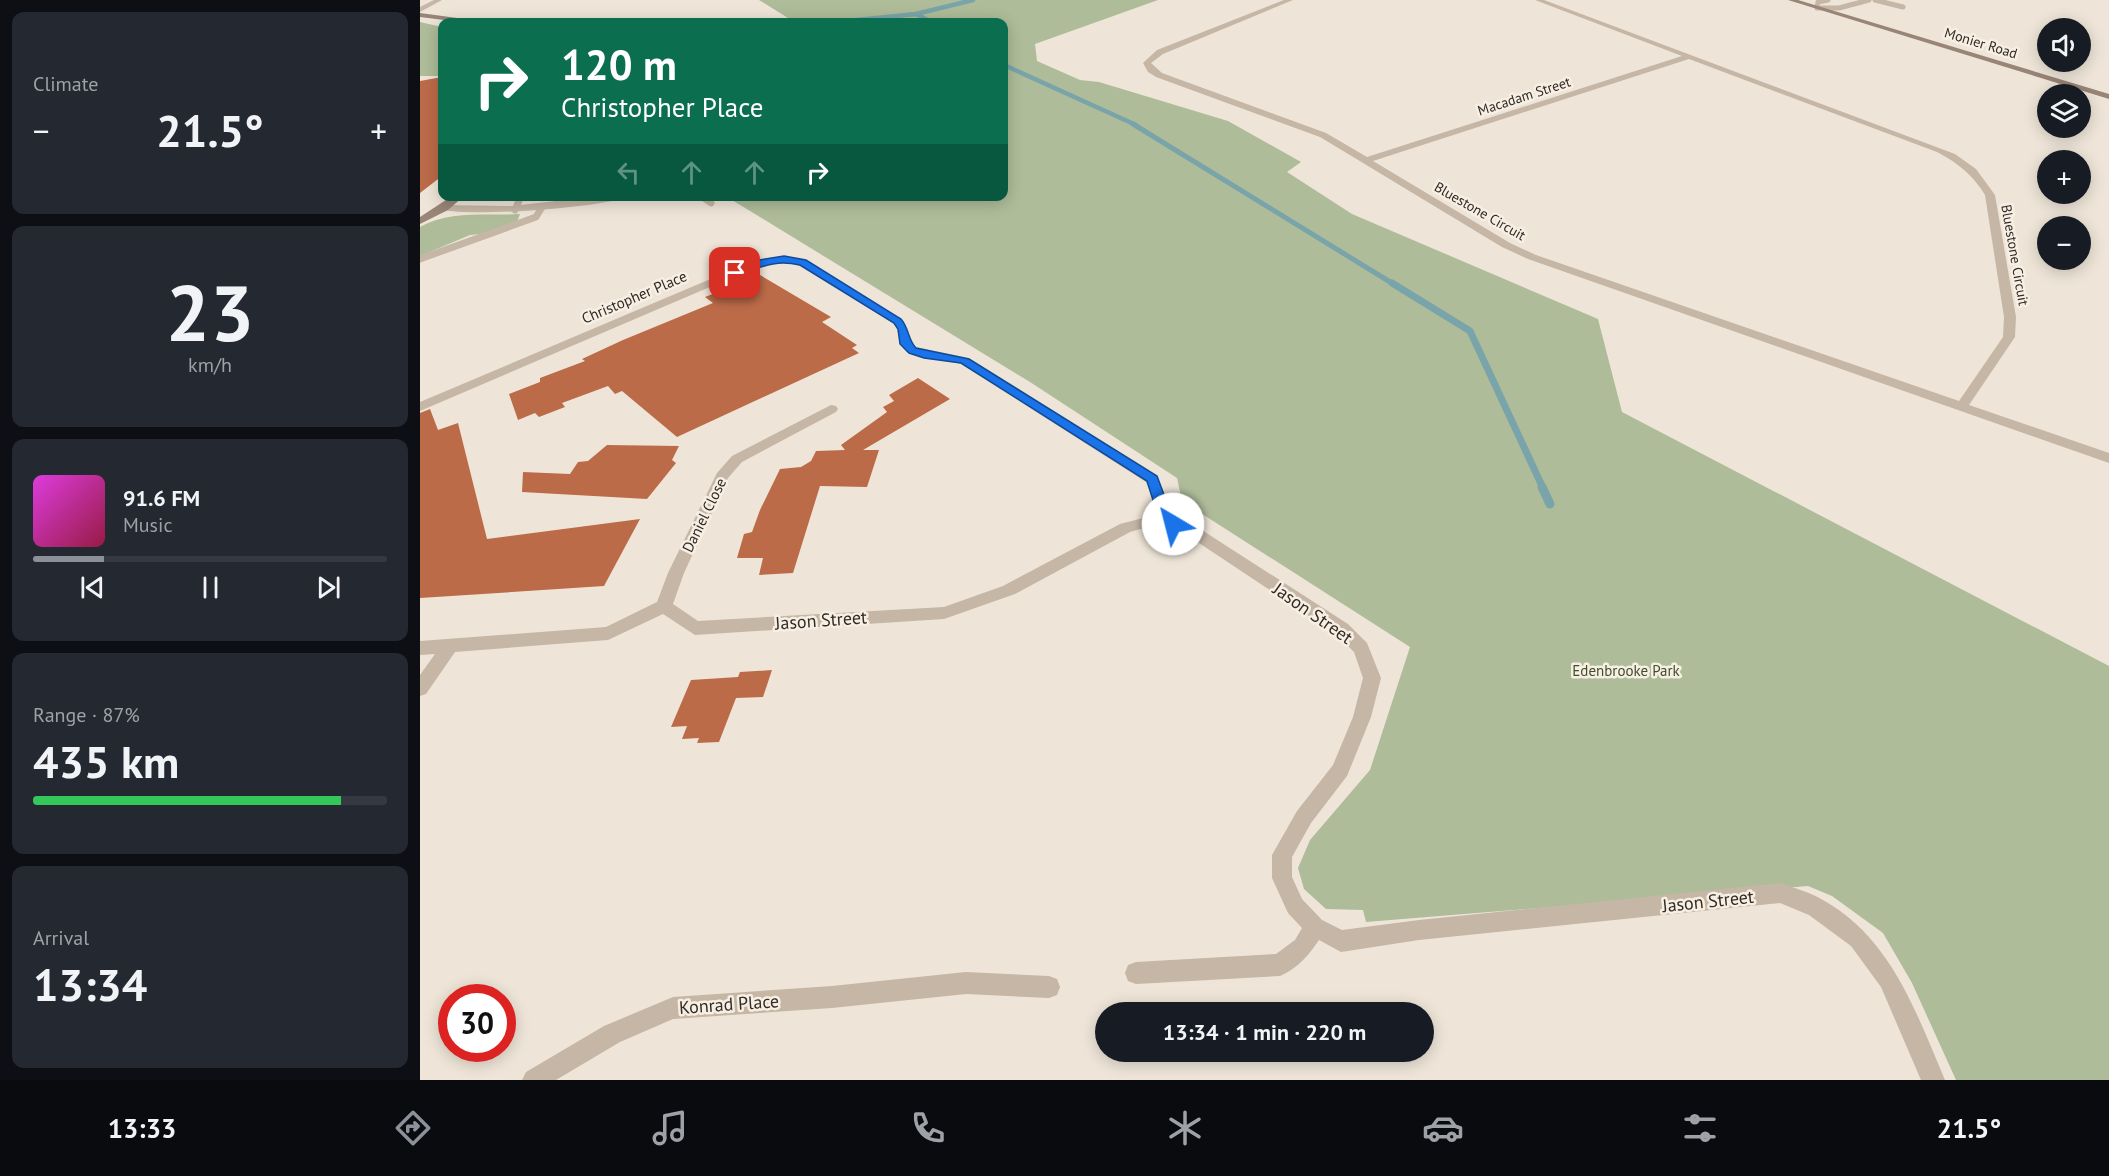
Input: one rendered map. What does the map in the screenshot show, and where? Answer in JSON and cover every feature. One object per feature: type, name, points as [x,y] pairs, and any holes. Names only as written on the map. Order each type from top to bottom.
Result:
[{"type":"main road","name":"Monier Road","points":[[1791,0],[2109,97]]},
{"type":"main road","points":[[420,15],[442,18]]},
{"type":"main road","name":"Monier Road","points":[[1880,27],[1960,57],[2045,84]]},
{"type":"main road","points":[[2091,99],[2109,105]]},
{"type":"main road","points":[[420,220],[453,201]]},
{"type":"street","points":[[420,8],[438,0]]},
{"type":"street","name":"Bluestone Circuit","points":[[1290,0],[1160,52],[1147,63],[1151,70],[1159,75],[1323,135],[1506,245],[1532,257],[2109,458]]},
{"type":"street","name":"Bluestone Circuit","points":[[1538,0],[1943,152],[1969,165],[1981,178],[1990,195],[2010,317],[2009,337],[1961,407]]},
{"type":"street","name":"Macadam Street","points":[[1365,161],[1690,56]]},
{"type":"street","points":[[444,208],[480,211],[515,210],[587,201]]},
{"type":"street","name":"Christopher Place","points":[[420,407],[757,263],[784,259],[803,262],[897,321],[903,329],[906,344],[912,350],[924,354],[956,357],[965,361],[1152,479],[1160,500],[1158,519]]},
{"type":"street","name":"Daniel Close","points":[[663,606],[676,573],[722,476],[737,459],[831,409]]},
{"type":"street","name":"Jason Street","points":[[663,606],[694,628],[944,613],[1009,590],[1125,528],[1158,519],[1189,529],[1342,629],[1360,648],[1372,678],[1362,717],[1340,770],[1304,818],[1282,855],[1282,878],[1295,906],[1316,927],[1341,941],[1419,930],[1779,893],[1816,907],[1858,939],[1889,979],[1933,1080]]},
{"type":"street","points":[[420,648],[608,633],[663,606]]},
{"type":"street","points":[[420,689],[449,647]]},
{"type":"street","points":[[1136,972],[1280,965],[1302,947],[1316,927]]},
{"type":"street","name":"Konrad Place","points":[[534,1080],[612,1034],[673,1008],[832,997],[966,983],[1049,987]]},
{"type":"lane","points":[[1828,0],[1818,2],[1817,8],[1839,8],[1869,0]]},
{"type":"lane","points":[[1875,0],[1903,7]]},
{"type":"lane","points":[[515,210],[519,201]]},
{"type":"lane","points":[[420,259],[536,217],[542,207]]},
{"type":"green space","name":"Edenbrooke Park","points":[[759,0],[1158,0],[1035,44],[1037,61],[1080,80],[1099,82],[1228,121],[1301,162],[1287,172],[1352,214],[1598,319],[1622,412],[2109,666],[2109,1080],[1956,1080],[1912,983],[1883,933],[1832,896],[1808,886],[1366,922],[1363,910],[1326,909],[1304,889],[1298,868],[1310,840],[1370,770],[1410,647],[1182,501],[1177,478],[1030,382],[734,201],[1008,201],[1008,18],[788,18]]},
{"type":"green space","points":[[420,22],[438,26],[438,76],[420,76]]},
{"type":"green space","points":[[520,214],[517,222],[470,235],[420,256],[420,227],[456,216]]},
{"type":"building","points":[[438,78],[438,179],[420,193],[420,81]]},
{"type":"building","points":[[760,275],[831,317],[822,322],[857,345],[852,348],[859,353],[677,437],[622,391],[615,394],[608,386],[562,403],[565,407],[539,417],[535,413],[518,420],[509,394],[540,382],[540,378],[585,361],[582,359],[623,340],[713,303],[705,297]]},
{"type":"building","points":[[918,378],[950,399],[863,450],[879,450],[867,487],[820,486],[793,573],[759,575],[763,558],[737,558],[744,534],[752,532],[780,469],[801,467],[811,461],[816,451],[845,450],[841,445],[887,412],[883,407],[894,401],[889,395]]},
{"type":"building","points":[[430,409],[438,430],[458,423],[487,539],[640,519],[604,586],[420,598],[420,413]]},
{"type":"building","points":[[607,445],[679,446],[672,460],[676,463],[647,499],[522,492],[523,472],[570,474],[578,462],[588,461]]},
{"type":"building","points":[[772,670],[763,697],[736,698],[719,742],[697,743],[699,738],[682,739],[687,726],[671,727],[691,680],[738,677],[740,672]]},
{"type":"waterway","points":[[916,14],[973,0]]},
{"type":"waterway","points":[[876,18],[916,14]]},
{"type":"waterway","points":[[916,14],[924,18]]},
{"type":"waterway","points":[[1008,67],[1136,125]]},
{"type":"waterway","points":[[1133,124],[1395,285]]},
{"type":"waterway","points":[[1392,283],[1470,331],[1543,488]]},
{"type":"waterway","points":[[1542,487],[1550,504]]},
{"type":"route","points":[[735,273],[757,263],[784,259],[803,262],[902,325],[906,344],[912,350],[924,354],[960,358],[1152,479],[1160,500],[1158,519],[1173,524]]}]
